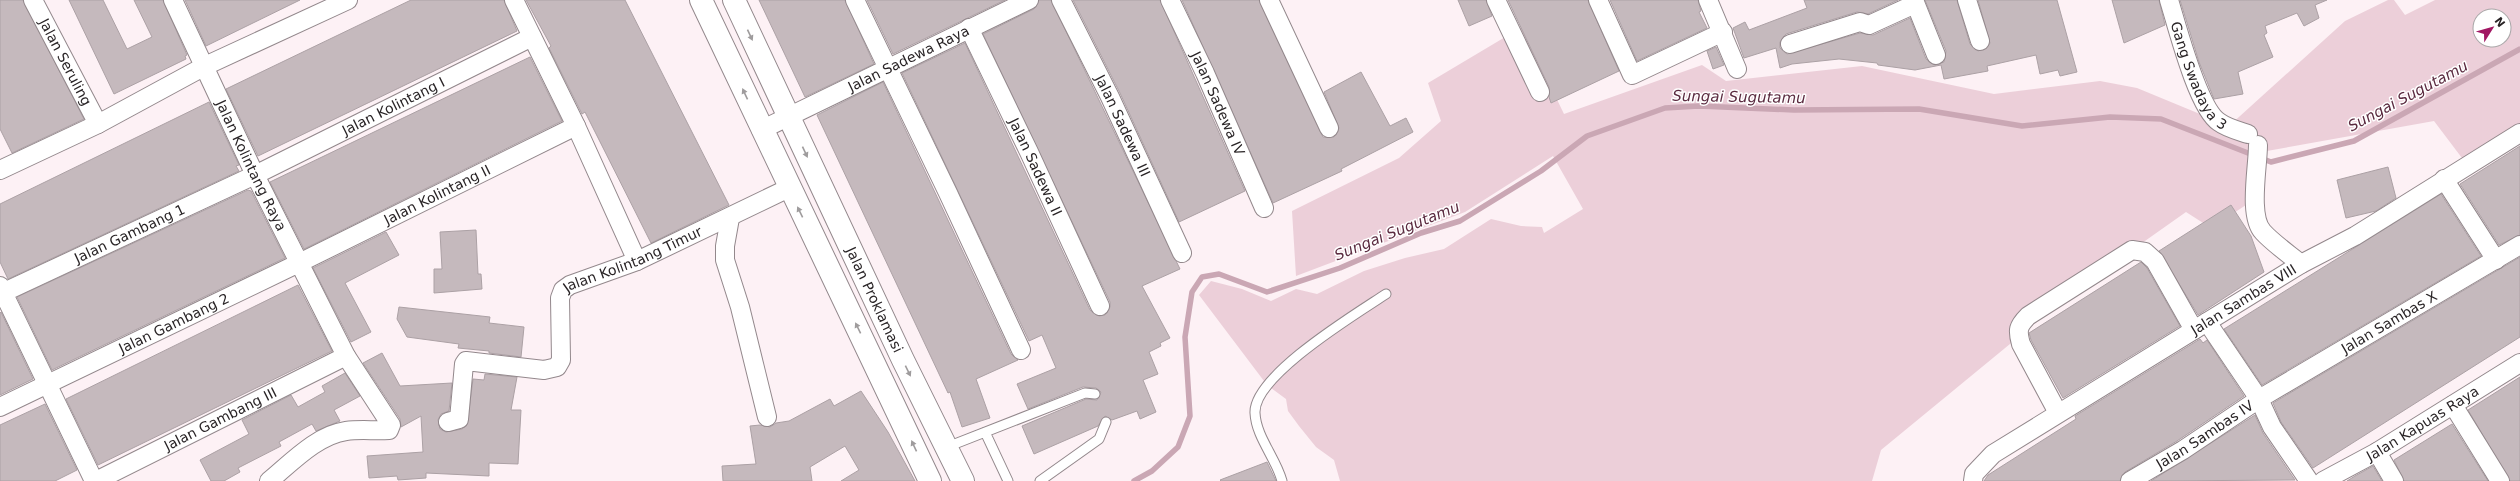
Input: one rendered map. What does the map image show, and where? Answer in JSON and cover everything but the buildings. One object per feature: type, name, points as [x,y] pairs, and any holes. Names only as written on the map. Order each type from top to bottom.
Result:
[{"type":"street","name":"Jalan Seruling","points":[[33,0],[98,124]]},
{"type":"street","name":"Jalan Kolintang Raya","points":[[173,0],[255,174],[346,356],[391,428],[334,434],[315,444],[269,481]]},
{"type":"street","points":[[2,164],[98,124],[205,66],[348,0]]},
{"type":"street","points":[[514,0],[576,126],[637,261]]},
{"type":"street","name":"Jalan Proklamasi","points":[[701,0],[788,188],[890,395],[930,481]]},
{"type":"street","name":"Jalan Proklamasi","points":[[734,0],[945,448],[963,481]]},
{"type":"street","points":[[855,0],[887,70],[948,193],[1021,350]]},
{"type":"street","name":"Jalan Sadewa Raya","points":[[788,117],[1029,0]]},
{"type":"street","name":"Jalan Sadewa III","points":[[1061,0],[1110,98],[1182,253]]},
{"type":"street","name":"Jalan Sadewa IV","points":[[1170,0],[1205,73],[1264,208]]},
{"type":"street","points":[[1269,0],[1329,128]]},
{"type":"street","points":[[1496,0],[1540,92]]},
{"type":"street","points":[[1598,0],[1632,75],[1723,32]]},
{"type":"street","points":[[1708,0],[1738,69]]},
{"type":"street","points":[[1967,0],[1980,41]]},
{"type":"street","name":"Gang Swadaya 3","points":[[2169,0],[2188,60],[2206,109],[2218,122],[2253,140],[2258,171],[2254,205],[2257,221],[2262,231],[2301,264]]},
{"type":"street","points":[[1790,44],[1860,22],[1869,25],[1915,2],[1930,33],[1936,55]]},
{"type":"street","name":"Jalan Sadewa II","points":[[969,28],[1029,152],[1100,306]]},
{"type":"street","name":"Jalan Kolintang I","points":[[255,174],[532,37]]},
{"type":"street","points":[[761,130],[788,117]]},
{"type":"street","name":"Jalan Kolintang II","points":[[299,263],[576,126]]},
{"type":"street","name":"Jalan Sambas VIII","points":[[1974,478],[1993,454],[2301,264],[2354,236],[2520,133]]},
{"type":"street","name":"Jalan Gambang 1","points":[[1,291],[255,174]]},
{"type":"street","points":[[2444,179],[2496,260]]},
{"type":"street","name":"Jalan Kolintang Timur","points":[[448,422],[459,419],[464,364],[468,360],[544,370],[557,367],[561,360],[560,298],[563,290],[570,285],[637,261],[730,218],[788,188]]},
{"type":"street","points":[[730,218],[725,246],[725,260],[740,307],[767,417]]},
{"type":"street","name":"Jalan Sambas X","points":[[2259,399],[2520,245]]},
{"type":"street","points":[[2058,413],[2021,344],[2017,332],[2019,324],[2028,316],[2132,250],[2145,252],[2155,261],[2201,326],[2259,399],[2272,427],[2309,481]]},
{"type":"street","name":"Jalan Gambang 2","points":[[0,407],[299,263]]},
{"type":"street","points":[[1,291],[49,384],[95,481]]},
{"type":"street","name":"Jalan Gambang III","points":[[95,481],[346,356]]},
{"type":"street","name":"Jalan Kapuas Raya","points":[[2323,481],[2377,452],[2520,363]]},
{"type":"street","name":"Jalan Sambas IV","points":[[2130,481],[2183,450],[2259,399]]},
{"type":"street","points":[[2453,405],[2500,481]]},
{"type":"street","points":[[2377,452],[2394,481]]},
{"type":"lane","points":[[1282,481],[1255,415],[1258,397],[1264,388],[1300,355],[1337,326],[1386,294]]},
{"type":"lane","points":[[945,448],[1086,393],[1095,394]]},
{"type":"lane","points":[[1040,481],[1099,439],[1106,422]]},
{"type":"lane","points":[[985,432],[1008,481]]},
{"type":"shaded area","points":[[2388,0],[2394,0],[2405,15],[2435,0],[2520,0],[2520,123],[2465,162],[2434,121],[2267,151],[2249,203],[2211,228],[2186,212],[2077,289],[1881,450],[1872,481],[1340,481],[1334,460],[1316,447],[1288,411],[1286,399],[1267,385],[1199,295],[1211,281],[1242,289],[1271,301],[1296,289],[1317,294],[1364,271],[1405,258],[1444,249],[1491,219],[1521,226],[1542,227],[1544,233],[1583,209],[1553,156],[1465,212],[1296,276],[1292,211],[1399,158],[1441,121],[1428,83],[1522,27],[1564,114],[1702,65],[1726,81],[1862,66],[1994,94],[2100,81],[2137,88],[2229,126],[2345,21]]},
{"type":"waterway","name":"Sungai Sugutamu","points":[[1134,481],[1152,471],[1178,447],[1190,416],[1185,337],[1192,292],[1202,277],[1219,274],[1267,292],[1340,268],[1421,233],[1460,221],[1541,171],[1587,136],[1665,108],[1699,106],[1794,110],[1919,109],[2022,126],[2110,117],[2161,119],[2271,162],[2354,141],[2520,49]]}]
